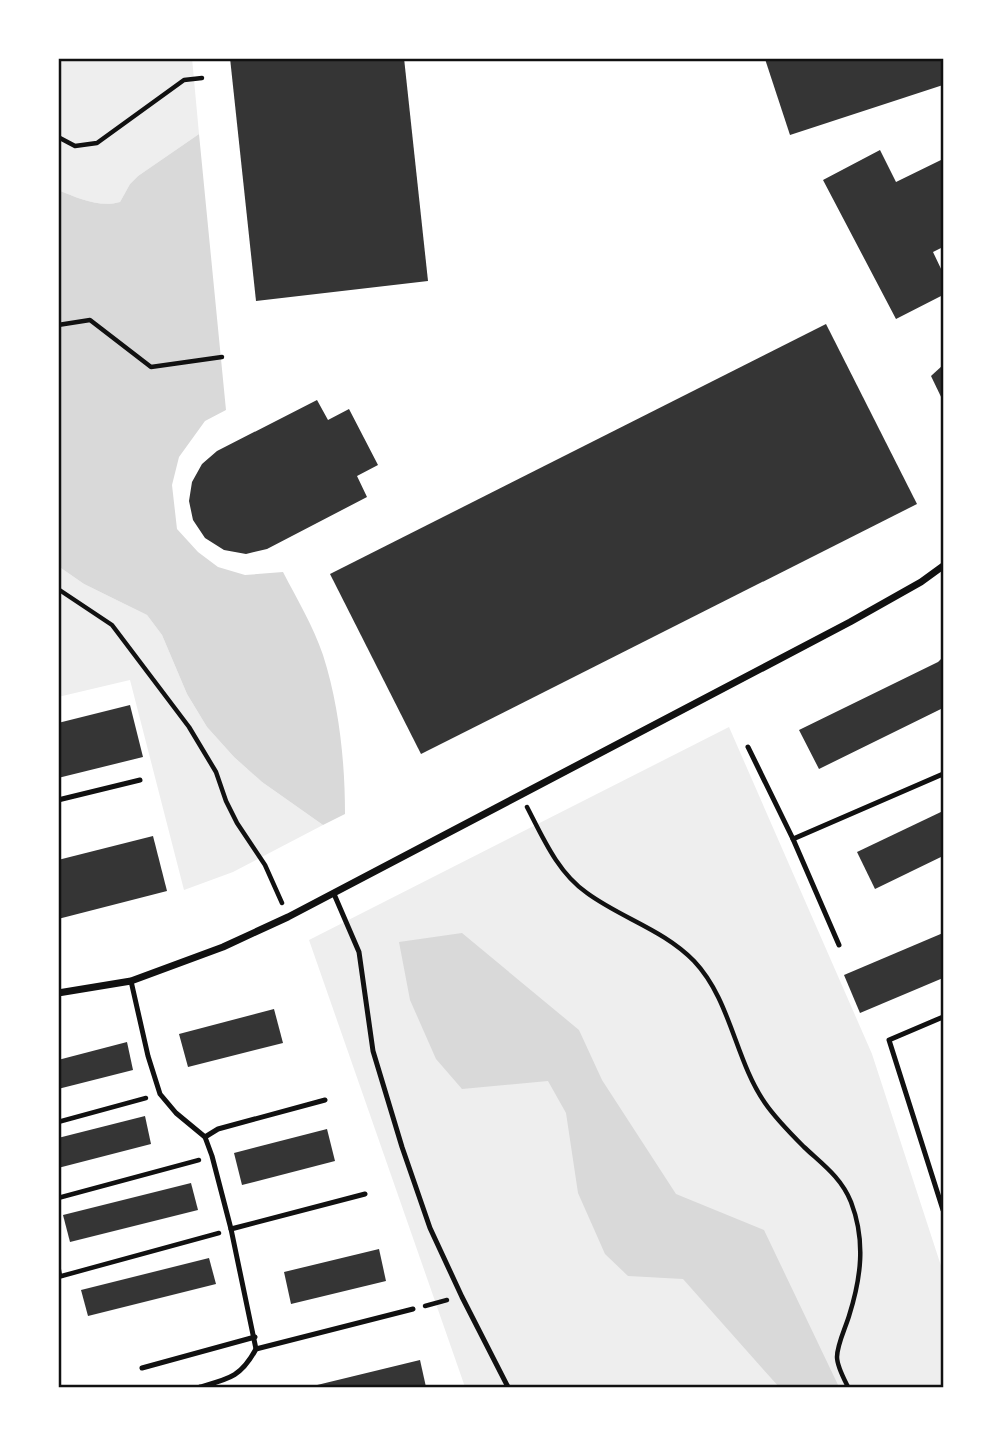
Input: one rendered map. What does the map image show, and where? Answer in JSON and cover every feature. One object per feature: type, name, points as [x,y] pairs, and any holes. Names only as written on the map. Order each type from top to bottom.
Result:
[{"type":"street","points":[[58,993],[131,981],[223,947],[288,917],[850,622],[921,582],[943,566]]},
{"type":"lane","points":[[748,747],[793,839],[839,946]]},
{"type":"lane","points":[[793,839],[943,774]]},
{"type":"lane","points":[[58,800],[140,780]]},
{"type":"lane","points":[[334,894],[359,952],[373,1051],[430,1228],[508,1387]]},
{"type":"lane","points":[[131,981],[148,1056],[160,1094],[176,1113],[205,1137],[212,1157],[255,1337],[256,1349],[246,1367],[226,1380],[200,1387]]},
{"type":"lane","points":[[943,1017],[889,1040],[943,1210]]},
{"type":"lane","points":[[205,1137],[218,1129],[325,1100]]},
{"type":"lane","points":[[231,1229],[365,1194]]},
{"type":"lane","points":[[256,1349],[413,1308]]},
{"type":"lane","points":[[142,1368],[255,1337]]},
{"type":"path","points":[[58,137],[75,146],[97,143],[184,80],[202,78]]},
{"type":"path","points":[[58,325],[90,320],[151,367],[222,357]]},
{"type":"path","points":[[58,589],[112,625],[190,727],[216,772],[226,802],[237,823],[265,865],[288,917]]},
{"type":"path","points":[[521,796],[555,860],[569,877],[587,894],[645,926],[693,960],[718,997],[748,1072],[764,1101],[782,1125],[840,1181],[851,1202],[861,1248],[861,1266],[853,1304],[837,1358],[848,1387]]},
{"type":"path","points":[[58,1122],[160,1094]]},
{"type":"path","points":[[58,1198],[212,1157]]},
{"type":"path","points":[[58,1265],[59,1276],[231,1229]]},
{"type":"path","points":[[413,1308],[462,1297]]},
{"type":"shaded area","points":[[58,58],[192,58],[199,134],[138,176],[120,202],[96,203],[58,190]]},
{"type":"shaded area","points":[[199,134],[226,410],[205,421],[179,457],[172,485],[177,529],[198,552],[218,567],[245,575],[283,572],[310,623],[323,655],[333,693],[344,774],[345,814],[323,825],[262,782],[234,757],[207,727],[187,694],[162,635],[147,615],[84,584],[58,566],[58,190],[96,203],[120,202],[138,176]]},
{"type":"shaded area","points":[[58,566],[84,584],[147,615],[162,635],[187,694],[207,727],[234,757],[262,782],[323,825],[233,872],[184,890],[130,680],[58,697]]},
{"type":"shaded area","points":[[729,727],[872,1054],[943,1272],[943,1387],[465,1387],[309,940]]},
{"type":"shaded area","points":[[462,933],[579,1030],[602,1080],[676,1194],[764,1230],[839,1387],[779,1387],[683,1279],[628,1276],[605,1254],[578,1193],[566,1113],[548,1081],[462,1089],[436,1059],[410,1000],[399,942]]},
{"type":"building","points":[[230,58],[404,58],[428,281],[256,301]]},
{"type":"building","points":[[943,58],[943,85],[790,135],[765,59]]},
{"type":"building","points":[[880,150],[896,182],[943,159],[943,247],[933,252],[943,273],[943,295],[896,319],[823,180]]},
{"type":"building","points":[[826,324],[917,504],[421,754],[330,574]]},
{"type":"building","points":[[943,365],[943,401],[931,376]]},
{"type":"building","points":[[317,400],[328,420],[349,409],[378,465],[357,476],[367,497],[267,549],[246,554],[224,550],[205,538],[193,520],[189,501],[192,482],[202,464],[217,451]]},
{"type":"building","points":[[943,657],[943,708],[819,769],[799,730],[938,662]]},
{"type":"building","points":[[130,705],[143,757],[58,778],[58,723]]},
{"type":"building","points":[[943,811],[943,856],[875,889],[857,852]]},
{"type":"building","points":[[153,836],[167,891],[58,919],[58,860]]},
{"type":"building","points":[[943,933],[943,978],[860,1013],[844,975]]},
{"type":"building","points":[[274,1009],[283,1043],[188,1067],[179,1034]]},
{"type":"building","points":[[127,1042],[133,1070],[58,1089],[58,1060]]},
{"type":"building","points":[[145,1116],[151,1144],[58,1168],[58,1138]]},
{"type":"building","points":[[327,1129],[335,1161],[242,1185],[234,1153]]},
{"type":"building","points":[[191,1183],[198,1210],[70,1242],[63,1215]]},
{"type":"building","points":[[379,1249],[386,1281],[291,1304],[284,1272]]},
{"type":"building","points":[[209,1258],[216,1284],[88,1316],[81,1290]]},
{"type":"building","points":[[420,1360],[426,1387],[313,1386]]}]
